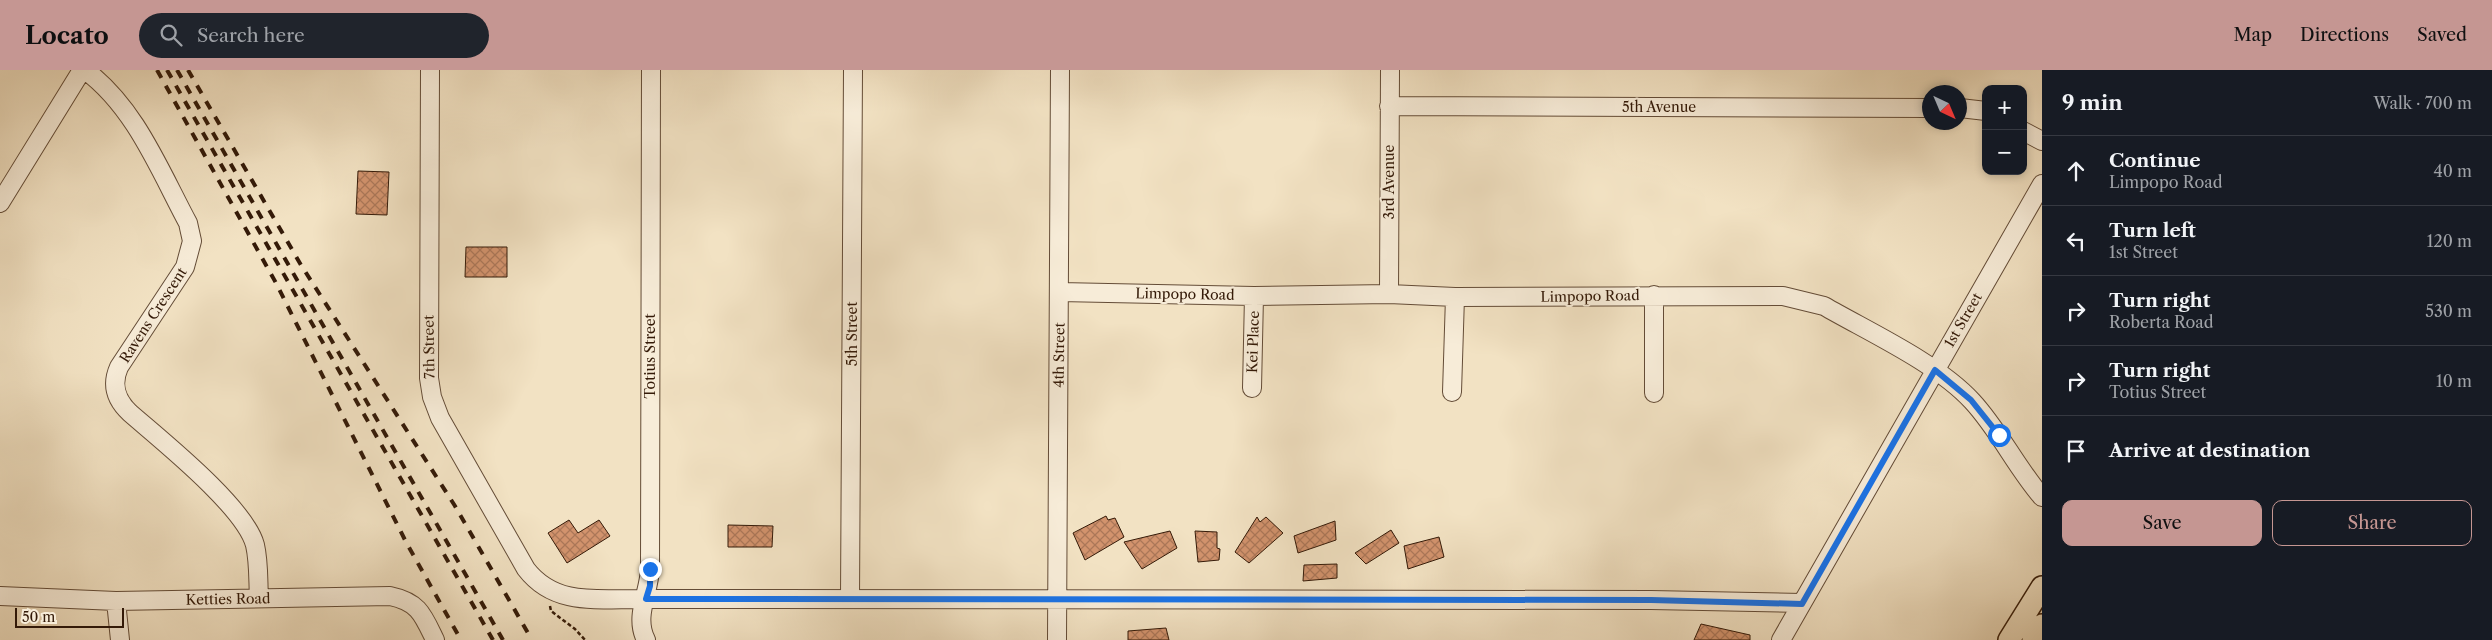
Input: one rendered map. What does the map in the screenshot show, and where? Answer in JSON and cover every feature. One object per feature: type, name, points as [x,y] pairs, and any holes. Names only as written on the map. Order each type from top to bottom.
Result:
[{"type":"main road","points":[[2009,640],[2042,587]]},
{"type":"main road","points":[[2033,640],[2042,625]]},
{"type":"street","points":[[0,203],[83,70]]},
{"type":"street","name":"Ravens Crescent","points":[[83,70],[111,92],[129,114],[188,223],[192,241],[185,267],[119,367],[115,378],[116,392],[123,406],[185,461],[239,517],[255,543],[259,598]]},
{"type":"street","name":"7th Street","points":[[430,70],[429,378],[432,397],[440,418],[526,569],[536,582],[547,590]]},
{"type":"street","name":"Totius Street","points":[[646,640],[640,622],[650,586],[651,70]]},
{"type":"street","name":"5th Street","points":[[850,598],[853,70]]},
{"type":"street","name":"4th Street","points":[[1057,640],[1060,70]]},
{"type":"street","name":"3rd Avenue","points":[[1389,294],[1390,70]]},
{"type":"street","name":"5th Avenue","points":[[1389,106],[1922,108]]},
{"type":"street","points":[[1967,109],[1982,111]]},
{"type":"street","points":[[2027,133],[2042,141]]},
{"type":"street","name":"1st Street","points":[[1781,640],[2042,184]]},
{"type":"street","name":"Limpopo Road","points":[[1060,292],[1254,296],[1389,294],[1455,297],[1782,296],[1807,300],[1824,306],[1935,370],[1960,390],[1985,416],[2042,497]]},
{"type":"street","points":[[1654,295],[1654,393]]},
{"type":"street","name":"Kei Place","points":[[1252,388],[1254,296]]},
{"type":"street","points":[[1452,392],[1455,297]]},
{"type":"street","points":[[547,590],[562,596],[578,598],[646,599],[1651,600],[1802,604]]},
{"type":"street","name":"Ketties Road","points":[[0,596],[116,600],[383,596],[399,598],[418,608],[435,640]]},
{"type":"street","points":[[116,600],[120,640]]},
{"type":"path","points":[[547,590],[551,612],[575,629],[585,640]]},
{"type":"building","points":[[358,171],[389,172],[387,215],[356,214]]},
{"type":"building","points":[[466,247],[507,247],[507,277],[465,277]]},
{"type":"building","points":[[1106,516],[1108,520],[1115,518],[1124,537],[1085,560],[1073,533]]},
{"type":"building","points":[[1257,517],[1260,522],[1266,517],[1283,533],[1249,563],[1235,552]]},
{"type":"building","points":[[569,520],[578,533],[599,520],[610,536],[567,563],[548,533]]},
{"type":"building","points":[[1335,521],[1336,540],[1298,553],[1294,536]]},
{"type":"building","points":[[728,525],[773,526],[772,547],[728,547]]},
{"type":"building","points":[[1391,530],[1399,543],[1366,564],[1355,553]]},
{"type":"building","points":[[1170,531],[1177,548],[1142,569],[1124,542]]},
{"type":"building","points":[[1195,531],[1217,532],[1217,548],[1220,549],[1219,560],[1198,562]]},
{"type":"building","points":[[1439,537],[1444,557],[1408,569],[1404,546]]},
{"type":"building","points":[[1337,564],[1337,578],[1303,581],[1304,565]]},
{"type":"building","points":[[1701,624],[1750,635],[1750,640],[1694,640]]},
{"type":"building","points":[[1166,628],[1169,640],[1128,640],[1128,631]]},
{"type":"railway","points":[[157,70],[276,283],[406,542],[461,640]]},
{"type":"railway","points":[[167,70],[493,640]]},
{"type":"railway","points":[[177,70],[503,640]]},
{"type":"railway","points":[[188,70],[301,265],[455,506],[532,640]]},
{"type":"route","points":[[650,569],[650,586],[646,599],[1651,600],[1802,604],[1935,370],[1971,400],[1999,435]]}]
